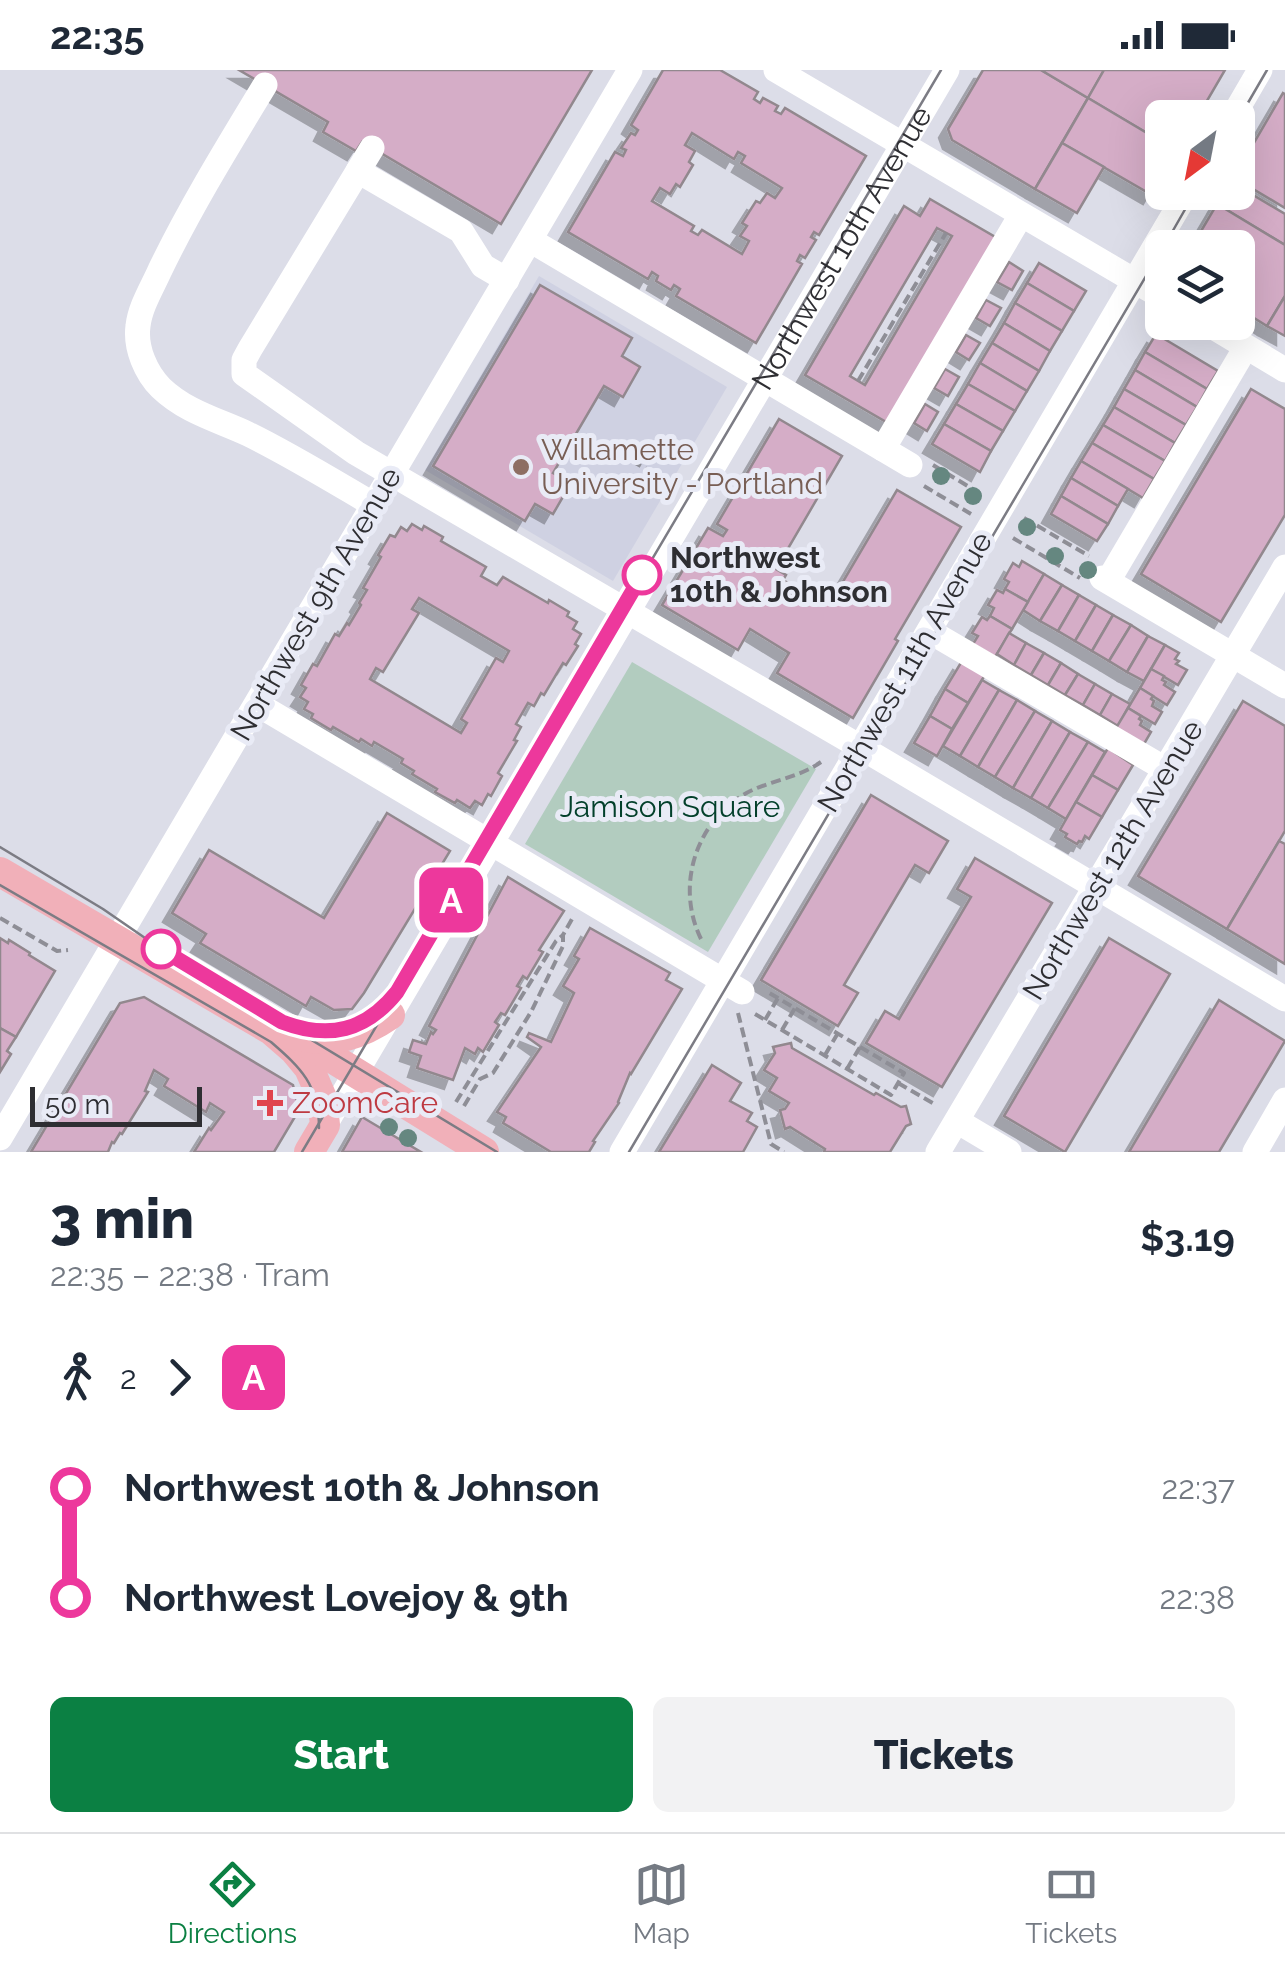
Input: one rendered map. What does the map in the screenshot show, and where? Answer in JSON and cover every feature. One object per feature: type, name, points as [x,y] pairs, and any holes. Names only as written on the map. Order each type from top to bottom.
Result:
[{"type":"main road","points":[[0,872],[356,1072],[484,1152]]},
{"type":"main road","points":[[282,1032],[328,1039],[345,1037],[390,1015]]},
{"type":"main road","points":[[282,1032],[309,1068],[322,1098],[325,1125]]},
{"type":"main road","name":"Northwest 10th Avenue","points":[[309,1152],[325,1125]]},
{"type":"street","name":"Northwest 9th Avenue","points":[[0,1138],[630,70]]},
{"type":"street","points":[[776,70],[1145,287]]},
{"type":"street","name":"Northwest 10th Avenue","points":[[325,1125],[947,70]]},
{"type":"street","points":[[1242,100],[1260,70]]},
{"type":"street","points":[[265,85],[184,219],[142,310],[137,329],[140,350],[146,368],[159,386],[178,402],[248,434],[374,506]]},
{"type":"street","points":[[372,148],[250,349],[242,368],[251,381],[356,453],[1285,999]]},
{"type":"street","points":[[358,171],[461,232],[483,266],[507,280]]},
{"type":"street","name":"Northwest 11th Avenue","points":[[624,1150],[738,993],[860,748],[1177,210]]},
{"type":"street","points":[[883,449],[1021,214]]},
{"type":"street","points":[[530,240],[910,465]]},
{"type":"street","points":[[1235,340],[1285,370]]},
{"type":"street","points":[[1246,347],[1105,580],[1285,686]]},
{"type":"street","name":"Northwest 12th Avenue","points":[[938,1152],[1285,568]]},
{"type":"street","points":[[929,630],[1167,770]]},
{"type":"street","points":[[257,704],[738,993]]},
{"type":"street","points":[[1254,1152],[1285,1100]]},
{"type":"street","points":[[957,1121],[1009,1152]]},
{"type":"path","points":[[858,381],[946,233]]},
{"type":"path","points":[[971,514],[904,474],[916,455],[982,494]]},
{"type":"path","points":[[632,461],[673,484]]},
{"type":"path","points":[[1012,538],[1097,588],[1105,580],[1108,568],[1024,518]]},
{"type":"path","points":[[738,993],[778,998],[904,1073],[891,1095],[765,1020],[738,993],[696,930],[689,898],[692,866],[704,836],[721,813],[744,794],[810,770],[826,759]]},
{"type":"path","points":[[464,1106],[480,1079],[493,1073],[531,1012],[563,946],[564,935],[585,898]]},
{"type":"path","points":[[0,918],[56,951],[68,950]]},
{"type":"path","points":[[456,1102],[556,940],[564,935]]},
{"type":"path","points":[[738,993],[771,1144],[766,1152]]},
{"type":"path","points":[[765,1020],[778,998]]},
{"type":"path","points":[[782,1030],[795,1008]]},
{"type":"path","points":[[824,1055],[838,1034]]},
{"type":"path","points":[[847,1069],[860,1047]]},
{"type":"path","points":[[898,1084],[936,1106]]},
{"type":"path","points":[[771,1144],[784,1152]]},
{"type":"shaded area","points":[[539,276],[727,387],[613,581],[425,470]]},
{"type":"green space","name":"Jamison Square","points":[[632,662],[816,769],[708,952],[525,844]]},
{"type":"building","points":[[239,70],[592,70],[501,224],[362,142],[356,151],[323,132],[328,122]]},
{"type":"building","points":[[663,70],[720,70],[758,92],[754,99],[760,103],[763,98],[778,106],[775,111],[781,114],[785,108],[866,156],[819,235],[814,232],[811,237],[816,240],[805,258],[800,255],[797,261],[802,264],[756,343],[676,296],[680,289],[674,285],[671,290],[656,281],[658,276],[652,272],[648,279],[568,232],[615,152],[623,156],[626,150],[621,148],[631,133],[635,135],[638,130],[631,125]],"holes":[[[692,133],[734,159],[738,152],[745,156],[741,163],[782,188],[775,198],[767,193],[760,203],[756,201],[742,223],[747,226],[740,236],[749,241],[742,254],[702,230],[698,235],[691,231],[694,226],[652,201],[660,188],[670,194],[676,184],[680,187],[693,165],[689,162],[695,151],[685,145]]]},
{"type":"building","points":[[983,70],[1041,70],[1088,98],[1035,189],[952,140],[948,129]]},
{"type":"building","points":[[1041,70],[1104,70],[1088,98]]},
{"type":"building","points":[[1104,70],[1225,70],[1208,100],[1145,100],[1145,132],[1088,98]]},
{"type":"building","points":[[1285,94],[1285,208],[1255,190],[1255,141]]},
{"type":"building","points":[[1088,98],[1145,132],[1145,191],[1062,143]]},
{"type":"building","points":[[1062,143],[1104,167],[1077,213],[1035,189]]},
{"type":"building","points":[[1255,196],[1285,214],[1285,245],[1227,210],[1255,210]]},
{"type":"building","points":[[930,199],[997,238],[888,423],[805,375],[904,206],[920,216]],"holes":[[[937,228],[952,236],[865,385],[850,376]]]},
{"type":"building","points":[[1213,210],[1227,210],[1285,245],[1285,296],[1267,326],[1255,319],[1255,230],[1202,230]]},
{"type":"building","points":[[1009,262],[1023,271],[1012,290],[997,282]]},
{"type":"building","points":[[1039,263],[1086,291],[1074,311],[1027,283]]},
{"type":"building","points":[[1027,283],[1074,311],[1062,331],[1015,303]]},
{"type":"building","points":[[540,285],[632,338],[622,356],[640,367],[623,397],[604,386],[553,473],[571,483],[553,514],[535,504],[525,521],[433,466]]},
{"type":"building","points":[[1285,296],[1285,336],[1267,326]]},
{"type":"building","points":[[986,300],[1001,308],[990,326],[976,318]]},
{"type":"building","points":[[1015,303],[1062,331],[1050,351],[1004,323]]},
{"type":"building","points":[[1004,323],[1050,351],[1039,371],[992,343]]},
{"type":"building","points":[[966,335],[980,343],[969,360],[956,352]]},
{"type":"building","points":[[1152,340],[1166,340],[1218,371],[1207,389],[1145,352]]},
{"type":"building","points":[[992,343],[1039,371],[1027,391],[980,363]]},
{"type":"building","points":[[1145,352],[1207,389],[1197,407],[1135,370]]},
{"type":"building","points":[[980,363],[1027,391],[1015,411],[968,384]]},
{"type":"building","points":[[945,369],[959,377],[948,396],[934,388]]},
{"type":"building","points":[[1135,370],[1197,407],[1186,425],[1124,389]]},
{"type":"building","points":[[968,384],[1015,411],[1003,431],[956,404]]},
{"type":"building","points":[[1124,389],[1186,425],[1175,443],[1114,407]]},
{"type":"building","points":[[1251,389],[1285,409],[1285,515],[1221,622],[1141,574]]},
{"type":"building","points":[[925,404],[938,412],[927,431],[914,423]]},
{"type":"building","points":[[956,404],[1003,431],[991,451],[944,424]]},
{"type":"building","points":[[1114,407],[1175,443],[1165,461],[1103,425]]},
{"type":"building","points":[[779,419],[842,456],[776,569],[786,575],[784,591],[808,605],[821,596],[831,602],[897,490],[961,527],[853,718],[777,673],[789,653],[750,629],[738,650],[662,605],[708,528],[723,536],[727,530],[717,524]]},
{"type":"building","points":[[944,424],[991,451],[980,472],[932,444]]},
{"type":"building","points":[[1103,425],[1165,461],[1154,479],[1092,443]]},
{"type":"building","points":[[1092,443],[1154,479],[1143,498],[1081,461]]},
{"type":"building","points":[[1081,461],[1128,489],[1118,506],[1071,478]]},
{"type":"building","points":[[1071,478],[1118,506],[1108,524],[1061,496]]},
{"type":"building","points":[[1061,496],[1108,524],[1097,541],[1051,514]]},
{"type":"building","points":[[412,524],[422,530],[424,526],[443,537],[441,541],[486,567],[481,576],[497,585],[503,577],[569,612],[567,616],[577,622],[573,629],[581,634],[575,644],[578,646],[544,695],[541,693],[534,706],[528,703],[516,724],[521,727],[514,740],[517,741],[498,773],[502,776],[482,805],[475,801],[470,808],[435,792],[437,789],[401,763],[403,759],[374,742],[372,746],[361,739],[359,742],[311,718],[313,714],[304,709],[308,702],[300,697],[306,688],[301,685],[313,664],[317,666],[335,634],[339,636],[349,625],[361,605],[367,590],[363,588],[390,535],[395,537],[401,527],[407,531]],"holes":[[[419,598],[509,651],[503,662],[496,658],[461,719],[467,723],[461,733],[370,679],[376,668],[383,672],[419,613],[412,609]]]},
{"type":"building","points":[[1022,561],[1044,574],[1028,602],[1005,589],[1009,582],[1004,579],[1013,563],[1019,567]]},
{"type":"building","points":[[1044,574],[1062,585],[1040,621],[1023,610]]},
{"type":"building","points":[[1062,585],[1079,595],[1058,631],[1040,621]]},
{"type":"building","points":[[1005,589],[1028,602],[1012,629],[990,616],[994,608],[988,605],[997,590],[1003,593]]},
{"type":"building","points":[[1079,595],[1096,605],[1075,641],[1058,631]]},
{"type":"building","points":[[1096,605],[1113,615],[1092,651],[1075,641]]},
{"type":"building","points":[[1113,615],[1131,625],[1109,661],[1092,651]]},
{"type":"building","points":[[990,616],[1012,629],[995,657],[973,644],[978,636],[972,633],[982,617],[987,620]]},
{"type":"building","points":[[1131,625],[1148,636],[1127,672],[1109,661]]},
{"type":"building","points":[[1009,633],[1026,643],[1014,665],[997,654]]},
{"type":"building","points":[[1148,636],[1165,645],[1144,681],[1127,672]]},
{"type":"building","points":[[1026,643],[1044,653],[1031,675],[1014,665]]},
{"type":"building","points":[[1165,645],[1179,653],[1176,664],[1187,670],[1178,685],[1151,669]]},
{"type":"building","points":[[1044,653],[1061,663],[1048,685],[1031,675]]},
{"type":"building","points":[[962,661],[985,675],[968,703],[945,689]]},
{"type":"building","points":[[1061,663],[1078,674],[1065,695],[1048,685]]},
{"type":"building","points":[[1151,669],[1164,676],[1164,685],[1175,692],[1167,705],[1140,688]]},
{"type":"building","points":[[1078,674],[1095,684],[1083,705],[1065,695]]},
{"type":"building","points":[[982,680],[999,690],[960,756],[943,746]]},
{"type":"building","points":[[1095,684],[1112,694],[1100,715],[1083,705]]},
{"type":"building","points":[[1140,688],[1153,696],[1152,706],[1162,712],[1155,724],[1128,708]]},
{"type":"building","points":[[945,689],[968,703],[952,729],[930,716]]},
{"type":"building","points":[[999,690],[1017,700],[978,767],[960,756]]},
{"type":"building","points":[[1112,694],[1130,704],[1118,726],[1100,715]]},
{"type":"building","points":[[1017,700],[1035,711],[995,777],[978,767]]},
{"type":"building","points":[[1243,701],[1285,726],[1285,831],[1227,929],[1138,876]]},
{"type":"building","points":[[1128,708],[1141,716],[1140,725],[1151,732],[1144,744],[1116,728]]},
{"type":"building","points":[[1035,711],[1052,721],[1013,788],[995,777]]},
{"type":"building","points":[[930,716],[952,729],[937,756],[914,743]]},
{"type":"building","points":[[1052,721],[1070,732],[1031,798],[1013,788]]},
{"type":"building","points":[[1070,732],[1088,742],[1048,808],[1031,798]]},
{"type":"building","points":[[1088,742],[1105,752],[1066,819],[1048,808]]},
{"type":"building","points":[[1108,748],[1133,765],[1118,790],[1092,775]]},
{"type":"building","points":[[1092,775],[1118,790],[1102,817],[1076,802]]},
{"type":"building","points":[[871,795],[948,841],[929,873],[915,865],[844,985],[858,993],[838,1026],[761,980]]},
{"type":"building","points":[[1076,802],[1102,817],[1089,839],[1085,836],[1077,844],[1060,830]]},
{"type":"building","points":[[387,813],[450,851],[352,1009],[334,1010],[311,997],[306,1006],[200,943],[206,934],[172,913],[209,850],[324,918]]},
{"type":"building","points":[[1279,841],[1285,844],[1285,964],[1227,929]]},
{"type":"building","points":[[975,858],[1052,903],[942,1087],[866,1043],[885,1011],[899,1019],[971,897],[957,889]]},
{"type":"building","points":[[508,877],[564,911],[539,950],[543,952],[527,979],[523,976],[517,986],[521,988],[505,1015],[501,1013],[495,1022],[499,1025],[483,1052],[478,1048],[475,1054],[465,1048],[453,1080],[417,1068],[421,1056],[409,1052],[413,1040],[426,1044],[436,1030],[429,1026]]},
{"type":"building","points":[[590,928],[670,973],[666,980],[682,989],[630,1073],[619,1103],[589,1152],[551,1152],[503,1123],[506,1117],[497,1112],[541,1047],[527,1037],[529,1033],[551,1042],[574,993],[563,986],[579,959],[574,956]]},
{"type":"building","points":[[0,938],[55,971],[16,1037],[0,1028]]},
{"type":"building","points":[[1109,938],[1170,974],[1065,1152],[1004,1116]]},
{"type":"building","points":[[144,997],[293,1085],[299,1110],[274,1152],[194,1152],[224,1112],[210,1103],[206,1112],[164,1086],[168,1079],[154,1070],[145,1091],[148,1092],[108,1152],[31,1152],[120,1003]]},
{"type":"building","points":[[1219,1000],[1285,1041],[1219,1152],[1129,1152]]},
{"type":"building","points":[[0,1028],[16,1037],[0,1072]]},
{"type":"building","points":[[791,1043],[792,1048],[874,1095],[906,1106],[911,1124],[890,1152],[824,1152],[825,1149],[790,1127],[785,1129],[780,1110],[789,1103],[769,1091],[777,1078],[764,1070],[775,1053],[773,1047]]},
{"type":"building","points":[[712,1065],[741,1083],[730,1101],[752,1113],[747,1121],[757,1127],[743,1152],[659,1152]]},
{"type":"building","points":[[362,1117],[394,1136],[421,1152],[342,1152]]},
{"type":"tram line","points":[[302,1152],[941,70]]},
{"type":"tram line","points":[[1250,100],[1267,70]]},
{"type":"tram line","points":[[1173,230],[1185,210]]},
{"type":"tram line","points":[[629,1152],[1145,278]]},
{"type":"tram line","name":"A","points":[[161,949],[300,1029],[344,1030],[376,1014],[397,992],[642,575]]},
{"type":"tram line","points":[[0,847],[497,1152]]},
{"type":"tram line","points":[[0,885],[271,1042],[291,1060],[312,1089],[319,1128]]},
{"type":"tram line","points":[[301,1029],[345,1028],[384,1007]]},
{"type":"place","name":"Willamette University - Portland","points":[[521,467]]},
{"type":"place","name":"Northwest 10th & Johnson","points":[[642,575]]},
{"type":"place","name":"ZoomCare","points":[[270,1103]]}]
